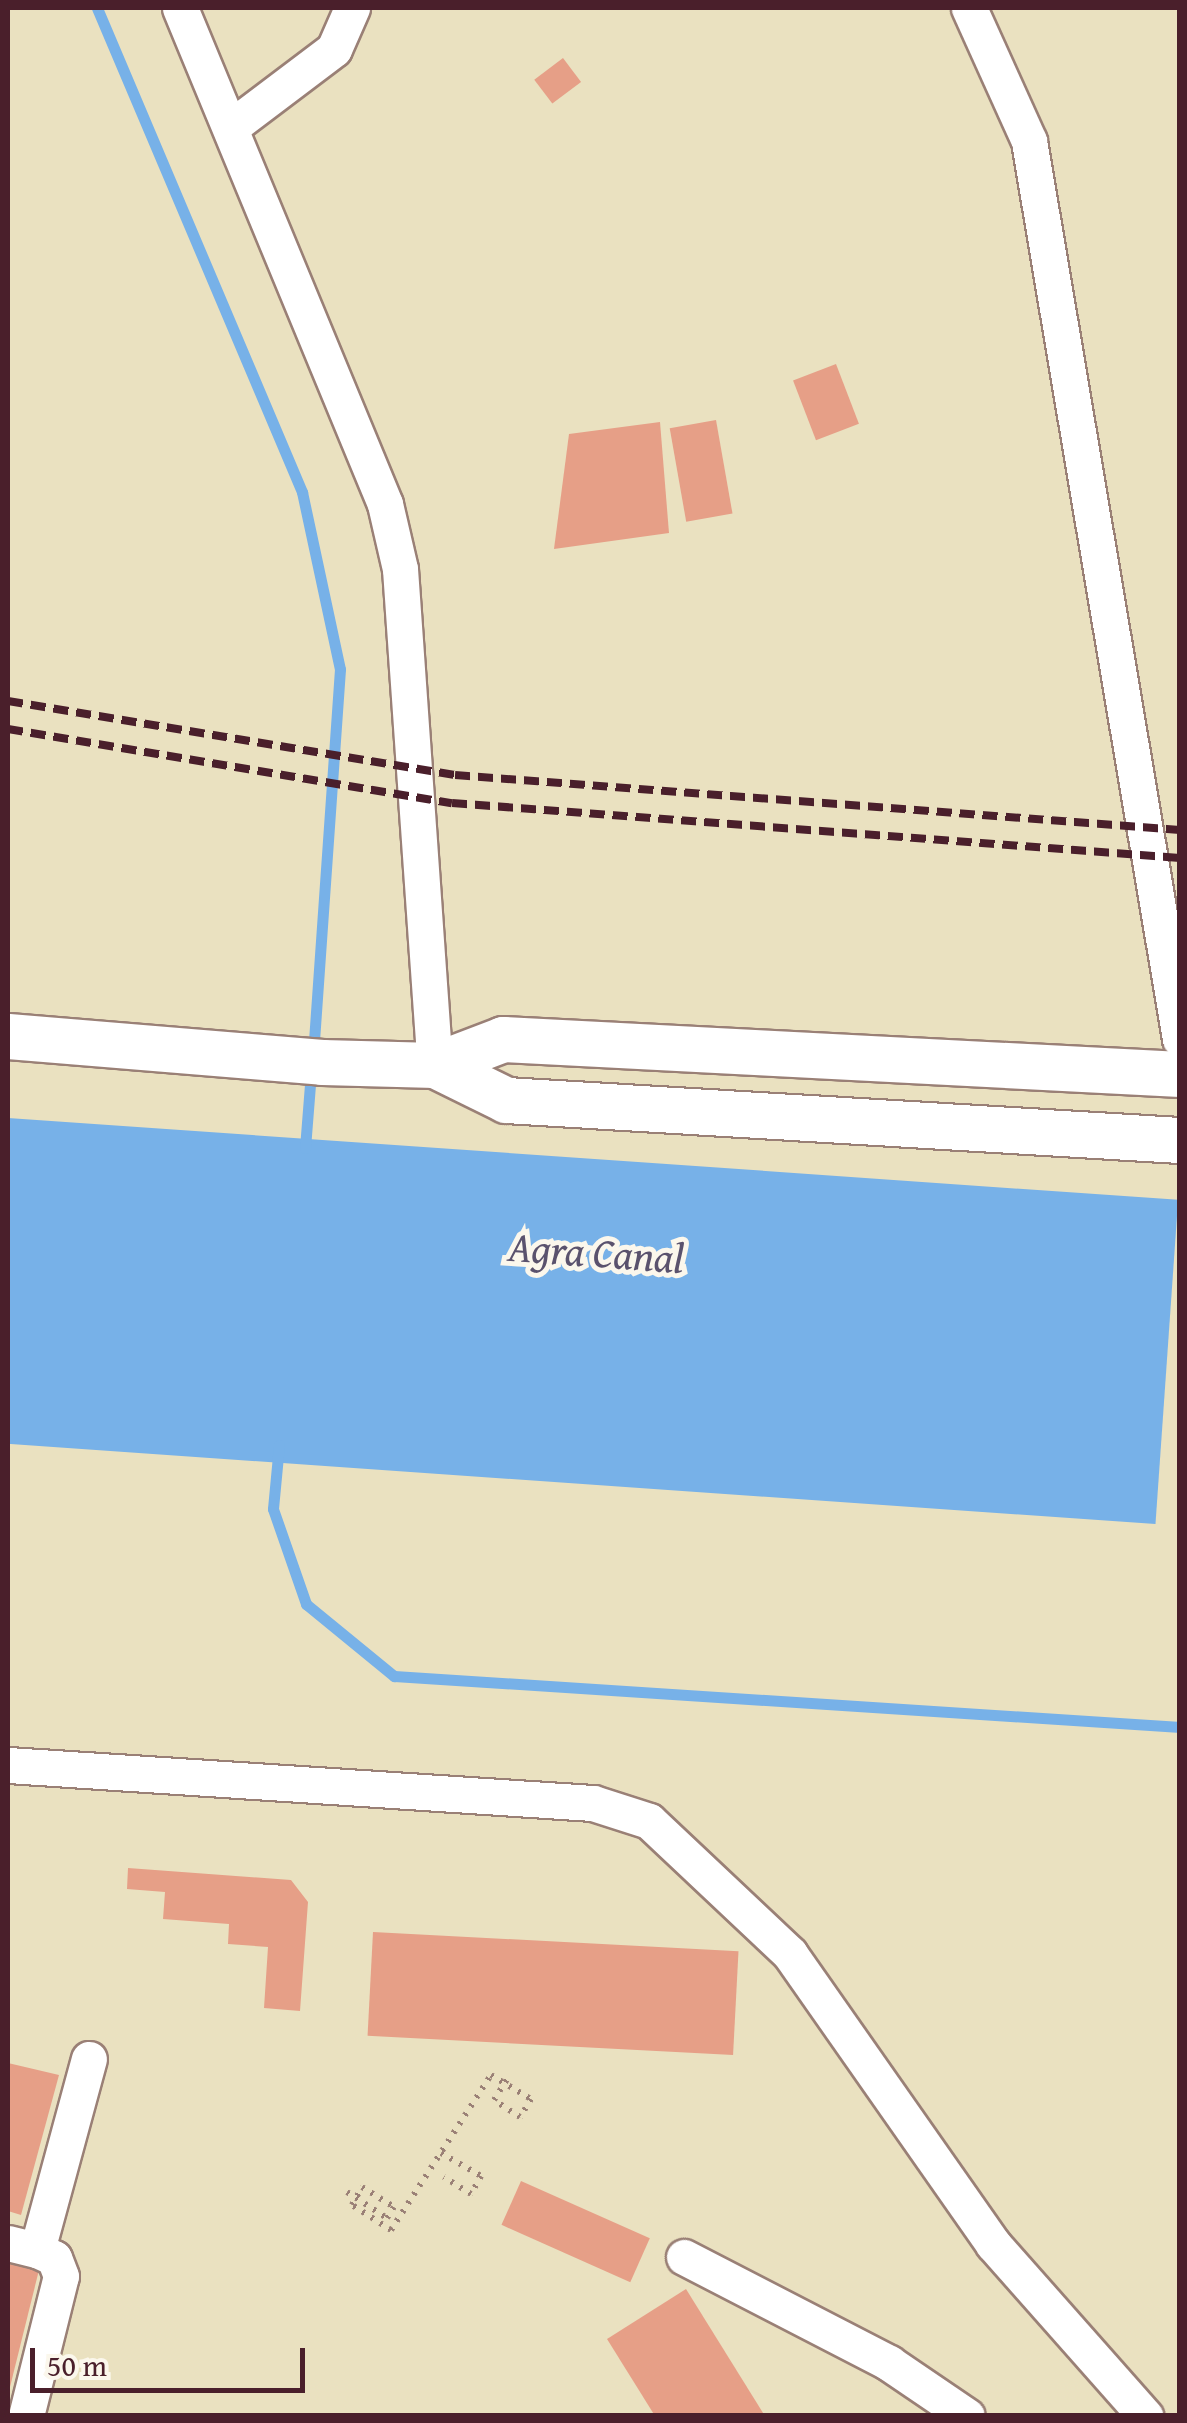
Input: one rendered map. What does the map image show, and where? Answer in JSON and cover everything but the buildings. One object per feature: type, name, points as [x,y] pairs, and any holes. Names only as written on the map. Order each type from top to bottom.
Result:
[{"type":"main road","points":[[8,1036],[322,1062],[436,1064],[503,1039],[1180,1074]]},
{"type":"main road","points":[[436,1064],[506,1100],[1180,1140]]},
{"type":"street","points":[[180,8],[359,426],[400,569],[436,1064]]},
{"type":"street","points":[[231,127],[334,49],[352,8]]},
{"type":"street","points":[[969,8],[1029,141],[1180,1039]]},
{"type":"street","points":[[8,1766],[593,1804],[649,1821],[790,1954],[993,2244],[1145,2416]]},
{"type":"street","points":[[26,2416],[61,2276],[54,2258],[22,2246],[88,2059]]},
{"type":"street","points":[[684,2257],[889,2363],[967,2416]]},
{"type":"path","points":[[347,2192],[387,2218],[394,2207],[362,2187],[352,2205],[391,2230],[491,2076],[531,2099],[520,2116],[494,2100],[508,2076]]},
{"type":"path","points":[[441,2152],[481,2176],[471,2194],[444,2176]]},
{"type":"water","name":"Agra Canal","points":[[8,1118],[1178,1200],[1155,1524],[8,1444]]},
{"type":"waterway","points":[[97,8],[302,492],[340,669],[313,1053]]},
{"type":"waterway","points":[[305,1148],[311,1072]]},
{"type":"waterway","points":[[279,1445],[273,1509],[306,1604],[394,1676],[1180,1727]]},
{"type":"railway","points":[[8,701],[455,775],[1180,830]]},
{"type":"railway","points":[[8,729],[452,803],[1180,858]]}]
